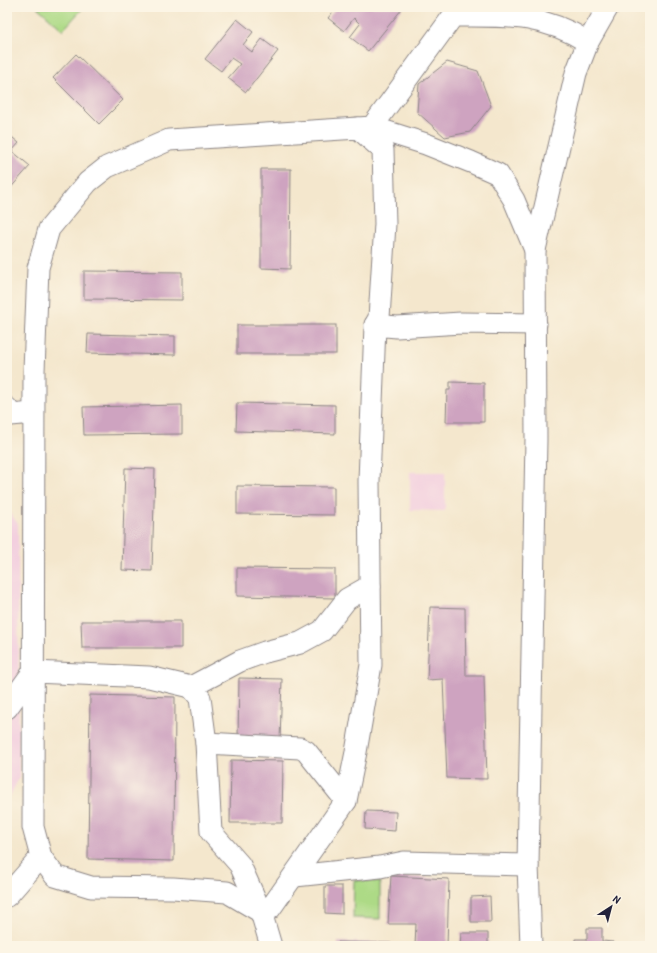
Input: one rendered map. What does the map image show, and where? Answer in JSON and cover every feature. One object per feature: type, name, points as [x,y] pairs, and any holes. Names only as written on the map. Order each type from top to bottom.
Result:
[{"type":"street","points":[[531,946],[528,864],[533,659],[536,324],[535,250],[576,73],[588,42],[608,7]]},
{"type":"street","points":[[365,128],[453,16],[524,17],[551,24],[588,42]]},
{"type":"street","points":[[365,128],[383,150],[385,224],[379,318],[375,325],[369,482],[371,665],[346,802],[295,876],[270,909],[261,912],[227,892],[173,888],[90,887],[55,876],[41,857],[32,827],[33,413],[38,268],[49,229],[88,182],[107,167],[169,140],[365,128],[426,144],[498,174],[514,200],[535,250]]},
{"type":"street","points":[[375,325],[397,327],[461,323],[536,324]]},
{"type":"street","points":[[8,413],[33,413]]},
{"type":"street","points":[[191,687],[240,661],[265,652],[300,643],[322,631],[347,599],[370,586]]},
{"type":"street","points":[[33,672],[149,677],[191,687],[200,698],[206,743],[211,832],[240,866],[261,912],[271,946]]},
{"type":"street","points":[[7,708],[33,672]]},
{"type":"street","points":[[206,743],[300,748],[306,751],[346,802]]},
{"type":"street","points":[[7,896],[41,857]]},
{"type":"street","points":[[295,876],[380,867],[404,862],[528,864]]},
{"type":"shaded area","points":[[410,472],[445,472],[445,511],[410,510]]},
{"type":"shaded area","points":[[7,509],[18,524],[19,778],[7,802]]},
{"type":"green space","points":[[37,7],[84,7],[63,30]]},
{"type":"green space","points":[[354,880],[380,882],[380,919],[353,918]]},
{"type":"building","points":[[337,7],[399,7],[402,9],[368,51],[350,37],[360,24],[354,18],[344,31],[328,18]]},
{"type":"building","points":[[237,19],[253,32],[243,45],[252,52],[262,39],[278,51],[246,92],[228,78],[240,64],[231,58],[221,71],[205,59]]},
{"type":"building","points":[[76,54],[123,100],[99,124],[53,78]]},
{"type":"building","points":[[447,62],[478,71],[491,106],[470,132],[445,137],[417,112],[419,84]]},
{"type":"building","points":[[7,133],[19,143],[12,151],[30,166],[7,192]]},
{"type":"building","points":[[261,169],[291,169],[290,269],[261,268]]},
{"type":"building","points":[[84,271],[182,272],[182,300],[84,299]]},
{"type":"building","points":[[237,325],[336,325],[336,354],[237,354]]},
{"type":"building","points":[[88,334],[175,336],[175,355],[87,353]]},
{"type":"building","points":[[450,382],[484,383],[484,422],[446,422],[447,390],[450,390]]},
{"type":"building","points":[[237,403],[335,405],[335,434],[236,431]]},
{"type":"building","points":[[182,405],[182,434],[84,435],[83,407]]},
{"type":"building","points":[[125,468],[155,469],[152,571],[122,570]]},
{"type":"building","points":[[237,486],[334,487],[334,515],[237,514]]},
{"type":"building","points":[[237,568],[335,569],[335,598],[237,596]]},
{"type":"building","points":[[430,607],[465,608],[466,676],[484,676],[487,779],[447,778],[443,679],[427,680]]},
{"type":"building","points":[[81,621],[181,621],[181,648],[82,648]]},
{"type":"building","points":[[239,678],[282,679],[280,740],[238,739]]},
{"type":"building","points":[[90,695],[175,697],[174,861],[88,859]]},
{"type":"building","points":[[231,760],[283,761],[282,823],[230,823]]},
{"type":"building","points":[[366,811],[396,812],[395,831],[365,829]]},
{"type":"building","points":[[391,876],[449,879],[447,946],[415,946],[416,924],[388,924]]},
{"type":"building","points":[[325,886],[342,886],[342,914],[325,913]]},
{"type":"building","points":[[490,896],[491,922],[471,922],[471,897]]},
{"type":"building","points":[[587,928],[602,928],[602,941],[613,942],[613,946],[575,946],[575,939],[587,939]]},
{"type":"building","points":[[461,933],[488,933],[488,946],[460,946]]},
{"type":"building","points":[[338,942],[391,943],[391,946],[338,946]]}]
